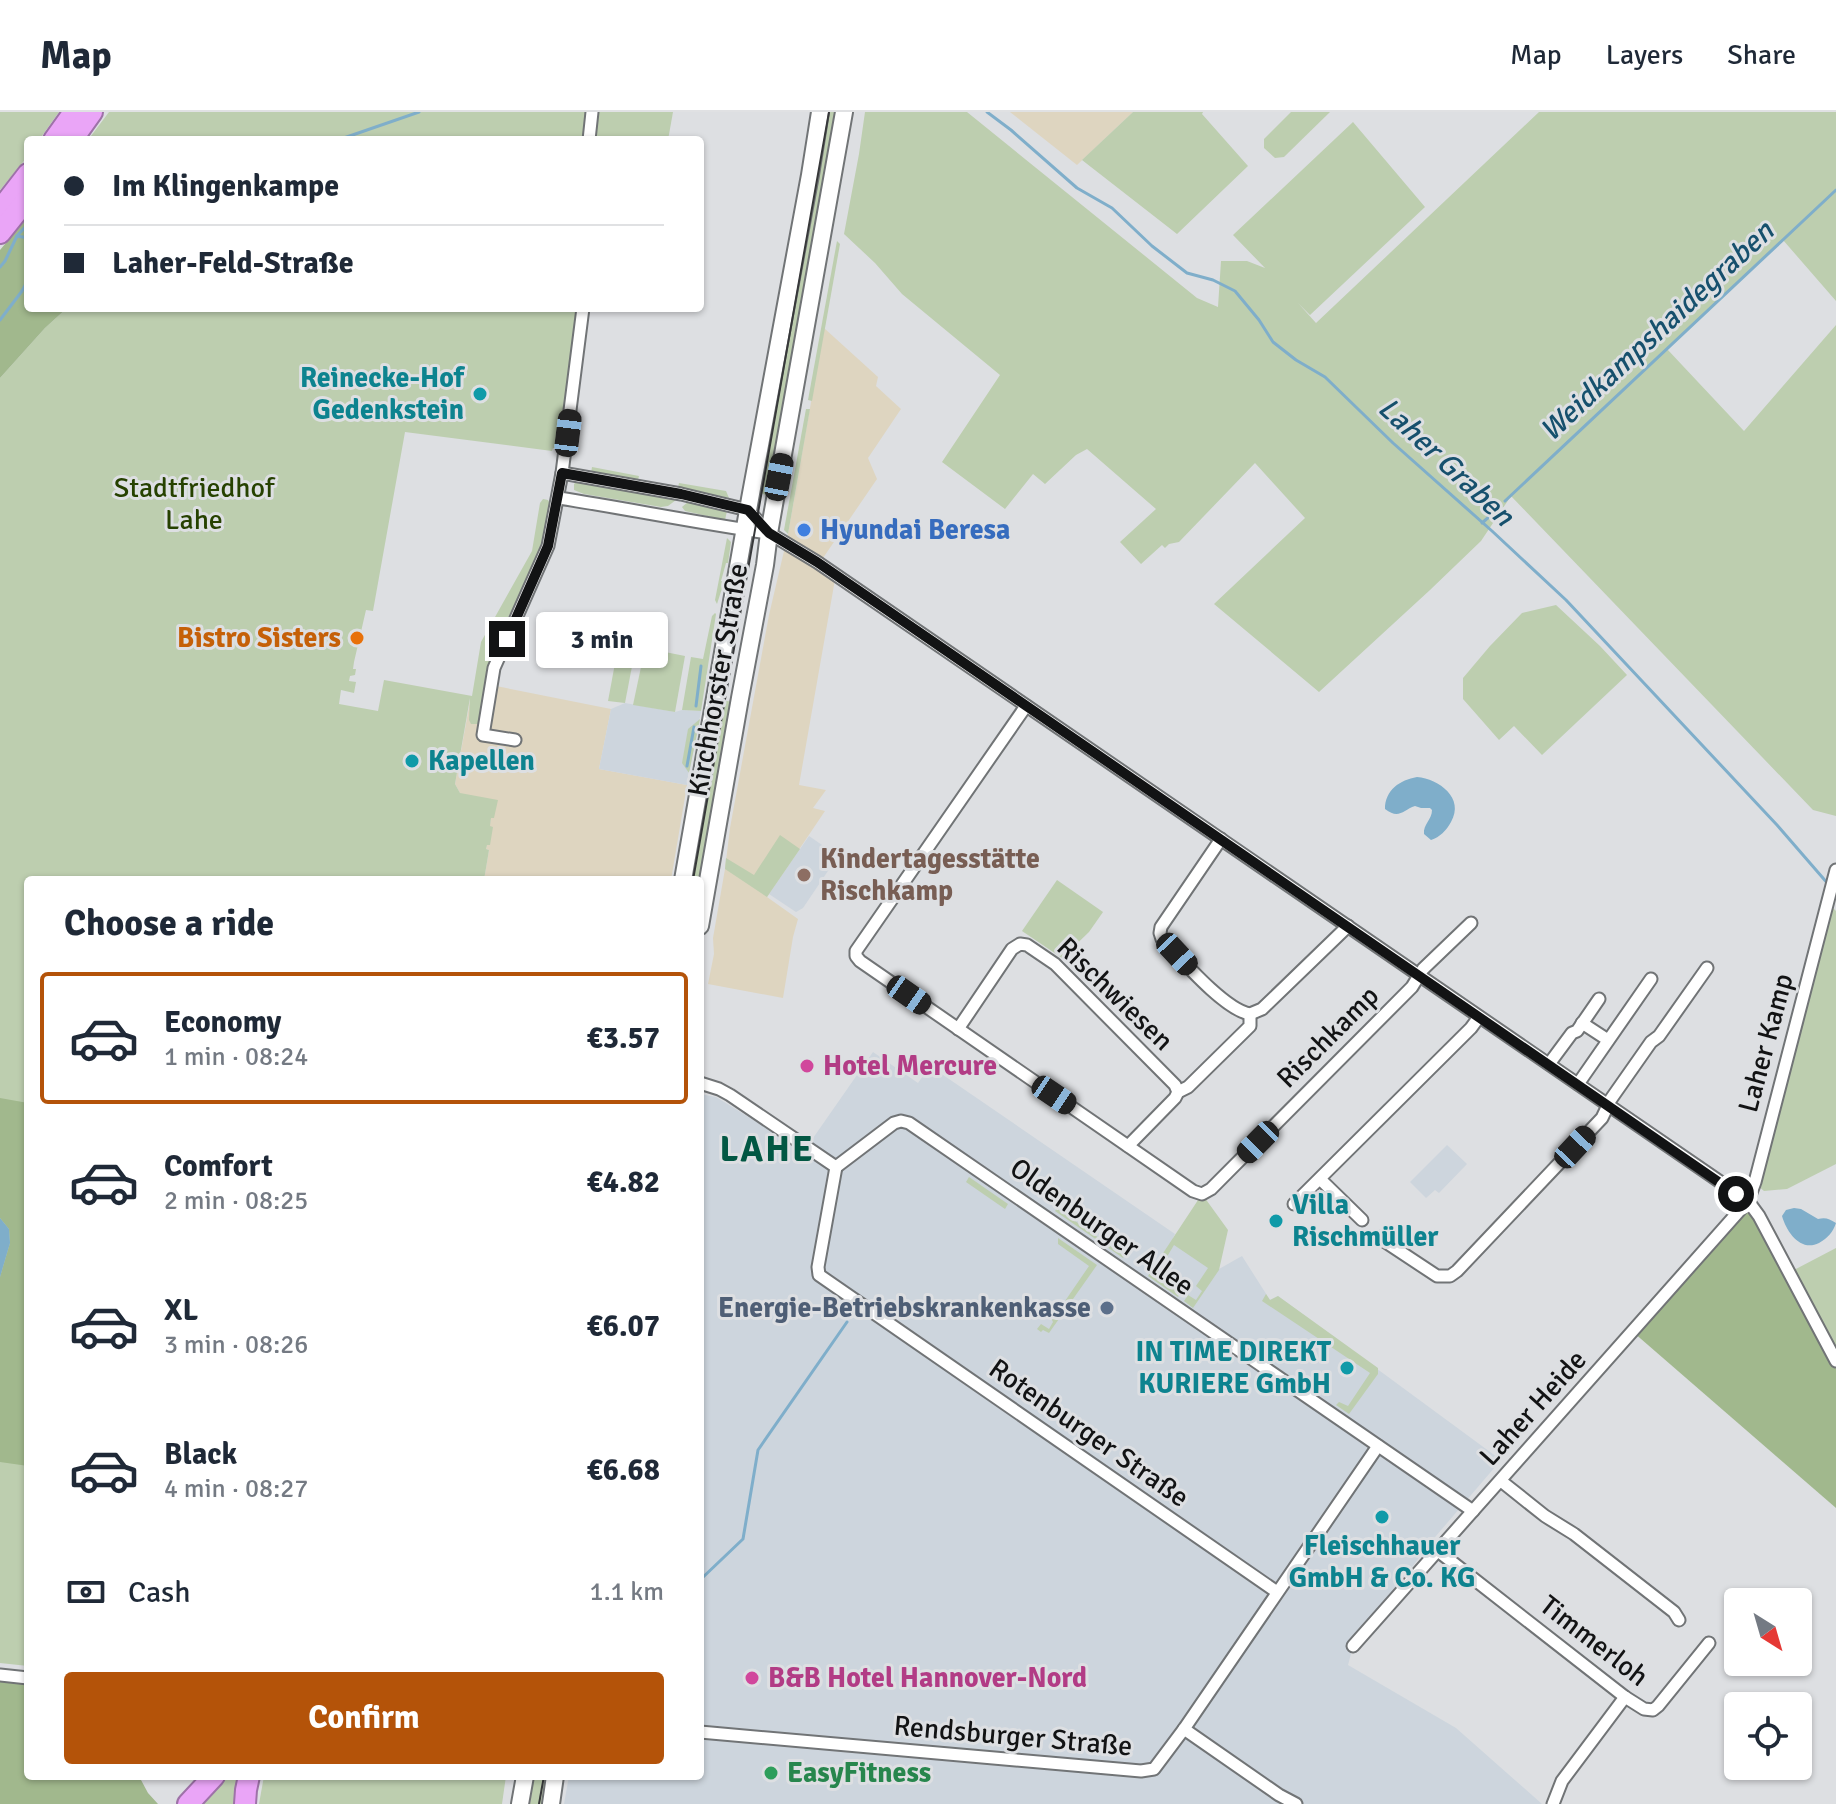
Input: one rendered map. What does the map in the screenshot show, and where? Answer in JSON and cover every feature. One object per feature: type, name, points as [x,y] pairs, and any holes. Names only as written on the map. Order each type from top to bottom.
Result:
[{"type":"highway","points":[[62,136],[74,112]]},
{"type":"highway","points":[[63,136],[92,112]]},
{"type":"highway","points":[[0,210],[24,179]]},
{"type":"highway","points":[[0,233],[24,203]]},
{"type":"highway","points":[[188,1804],[210,1780]]},
{"type":"highway","points":[[245,1804],[248,1780]]},
{"type":"main road","name":"Kirchhorster Straße","points":[[684,876],[820,112]]},
{"type":"main road","name":"Kirchhorster Straße","points":[[704,904],[844,112]]},
{"type":"main road","points":[[520,1804],[524,1780]]},
{"type":"main road","points":[[551,1804],[554,1780]]},
{"type":"street","points":[[589,136],[592,112]]},
{"type":"street","points":[[515,740],[483,735],[494,668],[548,546],[559,498],[582,312]]},
{"type":"street","points":[[562,473],[681,494],[748,510],[769,533],[824,566],[1748,1201],[1759,1216],[1836,1361]]},
{"type":"street","points":[[559,498],[769,533]]},
{"type":"street","name":"Rischkamp","points":[[1026,706],[856,951],[856,956],[1193,1191],[1202,1194],[1211,1189],[1412,987],[1423,969],[1471,923]]},
{"type":"street","points":[[1221,839],[1161,927],[1160,933],[1172,949],[1238,1010],[1250,1014],[1262,1009],[1348,926]]},
{"type":"street","name":"Laher Kamp","points":[[1748,1201],[1835,873]]},
{"type":"street","name":"Rischwiesen","points":[[958,1029],[1012,949],[1020,944],[1027,945],[1055,964],[1175,1085],[1178,1092]]},
{"type":"street","points":[[1378,1237],[1431,1273],[1443,1277],[1457,1271],[1602,1118],[1651,1042],[1659,1036],[1707,968]]},
{"type":"street","points":[[1578,1084],[1651,979]]},
{"type":"street","points":[[1549,1064],[1599,999]]},
{"type":"street","name":"Rischwiesen","points":[[1128,1146],[1178,1092],[1188,1087],[1250,1026],[1250,1014]]},
{"type":"street","points":[[1294,1204],[1479,1017]]},
{"type":"street","points":[[1582,1023],[1608,1040]]},
{"type":"street","points":[[704,1084],[730,1095],[836,1167]]},
{"type":"street","name":"Oldenburger Allee","points":[[836,1167],[894,1123],[909,1123],[1473,1511]]},
{"type":"street","name":"Rotenburger Straße","points":[[836,1167],[819,1275],[1277,1592]]},
{"type":"street","points":[[1320,1179],[1362,1220]]},
{"type":"street","name":"Laher Heide","points":[[1353,1646],[1748,1201]]},
{"type":"street","points":[[1277,1592],[1378,1446]]},
{"type":"street","points":[[1501,1481],[1674,1612],[1679,1620]]},
{"type":"street","name":"Timmerloh","points":[[1438,1551],[1644,1709],[1653,1710],[1709,1643]]},
{"type":"street","name":"Rendsburger Straße","points":[[704,1732],[1141,1771],[1154,1769],[1277,1592]]},
{"type":"street","points":[[0,1675],[24,1678]]},
{"type":"street","points":[[1553,1804],[1567,1773],[1625,1697]]},
{"type":"street","points":[[1184,1729],[1296,1804]]},
{"type":"shaded area","points":[[1010,112],[1133,112],[1077,165]]},
{"type":"shaded area","points":[[824,328],[878,377],[876,386],[901,409],[868,458],[877,479],[823,558],[837,568],[799,785],[826,790],[813,808],[825,811],[767,897],[798,919],[783,998],[708,984],[730,828],[769,615],[788,534]]},
{"type":"shaded area","points":[[491,685],[611,709],[599,769],[687,785],[672,876],[485,876],[491,818],[460,793],[455,784],[471,696],[489,699]]},
{"type":"shaded area","points":[[625,703],[675,712],[701,711],[687,785],[599,769],[611,709]]},
{"type":"shaded area","name":"Kindertagesstätte Rischkamp","points":[[809,836],[838,856],[803,908],[796,912],[769,894]]},
{"type":"shaded area","points":[[873,1052],[918,1083],[930,1066],[1175,1234],[1173,1238],[1219,1269],[1242,1256],[1270,1300],[1278,1296],[1501,1460],[1430,1543],[1353,1646],[1348,1665],[1456,1728],[1542,1804],[564,1804],[568,1780],[704,1780],[704,1095],[716,1097],[804,1151]]},
{"type":"shaded area","points":[[1447,1145],[1467,1164],[1439,1193],[1435,1190],[1426,1198],[1410,1182]]},
{"type":"green space","points":[[0,112],[59,112],[42,136],[24,136],[24,161],[0,190]]},
{"type":"green space","points":[[109,112],[586,112],[583,136],[91,136]]},
{"type":"green space","points":[[597,112],[673,112],[669,136],[594,136]]},
{"type":"green space","points":[[824,112],[840,112],[768,496],[759,492]]},
{"type":"green space","points":[[865,112],[967,112],[1197,298],[1218,307],[1221,261],[1247,261],[1265,268],[1233,235],[1353,122],[1425,207],[1310,315],[1298,303],[1316,323],[1539,112],[1836,112],[1836,301],[1783,240],[1667,349],[1744,431],[1836,325],[1836,816],[1813,810],[1511,496],[1481,541],[1319,692],[1214,604],[1305,518],[1255,463],[1179,542],[1165,548],[1162,545],[1141,564],[1120,542],[1156,509],[1087,449],[1076,455],[1045,484],[1033,474],[1005,509],[942,462],[1000,375],[902,294],[844,234]]},
{"type":"green space","points":[[1133,112],[1203,112],[1248,166],[1177,234],[1082,160]]},
{"type":"green space","points":[[1291,112],[1330,112],[1284,157],[1275,158],[1264,148],[1264,139]]},
{"type":"green space","points":[[24,222],[24,312],[63,312],[0,378],[0,250]]},
{"type":"green space","points":[[837,241],[840,244],[812,401],[808,400]]},
{"type":"green space","name":"Stadtfriedhof Lahe","points":[[63,312],[576,312],[560,448],[553,448],[552,451],[405,432],[373,611],[366,610],[354,662],[355,675],[350,676],[349,681],[356,682],[354,693],[341,690],[339,704],[378,711],[384,680],[472,696],[481,642],[532,551],[540,503],[543,499],[548,500],[552,507],[546,543],[492,650],[479,724],[471,724],[469,720],[470,698],[455,784],[460,793],[498,800],[494,818],[491,818],[490,826],[493,827],[490,845],[486,849],[489,850],[485,876],[24,876],[24,1666],[0,1663],[0,378]]},
{"type":"green space","points":[[806,409],[810,409],[788,534],[784,530]]},
{"type":"green space","points":[[592,467],[639,476],[638,480],[591,473]]},
{"type":"green space","points":[[576,482],[676,500],[661,507],[584,494],[574,490]]},
{"type":"green space","points":[[679,483],[726,491],[729,498],[678,487]]},
{"type":"green space","points":[[689,501],[727,511],[725,520],[685,511],[682,507]]},
{"type":"green space","points":[[727,538],[731,542],[728,563],[717,604],[715,600]]},
{"type":"green space","points":[[1556,605],[1627,675],[1542,755],[1514,726],[1499,740],[1463,699],[1463,678],[1522,613]]},
{"type":"green space","points":[[715,613],[701,711],[682,710],[691,657],[703,659]]},
{"type":"green space","points":[[645,648],[685,656],[675,712],[633,705]]},
{"type":"green space","points":[[616,658],[633,661],[625,703],[608,701]]},
{"type":"green space","points":[[721,700],[733,702],[701,876],[691,876]]},
{"type":"green space","points":[[700,719],[689,773],[682,763],[688,729]]},
{"type":"green space","points":[[780,835],[800,849],[767,897],[725,869],[726,858],[754,875]]},
{"type":"green space","points":[[1057,880],[1103,912],[1089,932],[1062,958],[1022,931]]},
{"type":"green space","points":[[1830,905],[1836,911],[1836,1164],[1787,1189],[1764,1191],[1758,1186]]},
{"type":"green space","points":[[0,1098],[24,1102],[24,1465],[0,1462],[0,1277],[10,1243],[9,1229],[0,1218]]},
{"type":"green space","points":[[969,1177],[1008,1204],[1005,1209],[966,1182]]},
{"type":"green space","points":[[1202,1194],[1228,1230],[1219,1270],[1193,1308],[1184,1301],[1188,1295],[1196,1300],[1202,1291],[1196,1286],[1208,1268],[1174,1245],[1159,1270],[1161,1277],[1182,1291],[1178,1297],[1148,1276]]},
{"type":"green space","points":[[1748,1201],[1836,1369],[1836,1508],[1633,1332]]},
{"type":"green space","points":[[1057,1208],[1124,1256],[1123,1258],[1055,1211]]},
{"type":"green space","points":[[1058,1238],[1097,1265],[1049,1333],[1041,1332],[1037,1329],[1041,1324],[1049,1329],[1089,1266],[1058,1244]]},
{"type":"green space","points":[[1836,1248],[1836,1348],[1794,1270]]},
{"type":"green space","points":[[1266,1294],[1270,1300],[1278,1296],[1378,1368],[1378,1374],[1349,1414],[1336,1405],[1339,1402],[1348,1406],[1370,1373],[1262,1301]]},
{"type":"green space","points":[[0,1680],[24,1683],[24,1780],[141,1780],[158,1804],[0,1804]]},
{"type":"green space","points":[[220,1780],[238,1780],[235,1804],[201,1804]]},
{"type":"green space","points":[[263,1780],[505,1780],[502,1804],[259,1804]]},
{"type":"green space","points":[[533,1780],[546,1780],[543,1804],[530,1804]]},
{"type":"water","points":[[1417,777],[1434,782],[1448,791],[1455,805],[1445,831],[1431,840],[1424,834],[1432,813],[1430,808],[1415,806],[1397,814],[1385,809],[1388,796],[1395,787]]},
{"type":"water","points":[[1794,1208],[1836,1223],[1828,1237],[1812,1245],[1796,1239],[1787,1229],[1782,1216],[1786,1210]]},
{"type":"water","points":[[0,1218],[9,1229],[10,1243],[0,1277]]},
{"type":"waterway","name":"Laher Graben","points":[[350,136],[419,112]]},
{"type":"waterway","name":"Laher Graben","points":[[987,112],[1077,188],[1112,208],[1152,246],[1187,273],[1213,280],[1235,291],[1273,342],[1325,377],[1566,600],[1777,825],[1829,885]]},
{"type":"waterway","name":"Weidkampshaidegraben","points":[[1505,501],[1836,190]]},
{"type":"waterway","points":[[0,267],[24,228]]},
{"type":"waterway","name":"Laher Graben","points":[[17,236],[24,237]]},
{"type":"waterway","points":[[0,320],[24,287]]},
{"type":"waterway","name":"Weidkampshaidegraben","points":[[1482,523],[1490,516]]},
{"type":"waterway","points":[[696,706],[701,666]]},
{"type":"waterway","points":[[687,766],[694,727]]},
{"type":"waterway","points":[[704,1576],[743,1539],[758,1450],[847,1322]]},
{"type":"tram line","points":[[694,876],[829,112]]},
{"type":"tram line","points":[[539,1804],[543,1780]]},
{"type":"place","name":"Reinecke-Hof Gedenkstein","points":[[480,394]]},
{"type":"place","name":"Hyundai Beresa","points":[[804,530]]},
{"type":"place","name":"Bistro Sisters","points":[[357,638]]},
{"type":"place","name":"Kapellen","points":[[412,761]]},
{"type":"place","name":"Kindertagesstätte Rischkamp","points":[[804,875]]},
{"type":"place","name":"Hotel Mercure","points":[[807,1066]]},
{"type":"place","name":"Villa Rischmüller","points":[[1276,1221]]},
{"type":"place","name":"Energie-Betriebskrankenkasse","points":[[1107,1308]]},
{"type":"place","name":"IN TIME DIREKT KURIERE GmbH","points":[[1347,1368]]},
{"type":"place","name":"Fleischhauer GmbH & Co. KG","points":[[1382,1517]]},
{"type":"place","name":"B&B Hotel Hannover-Nord","points":[[752,1678]]},
{"type":"place","name":"EasyFitness","points":[[771,1773]]},
{"type":"district","name":"LAHE","points":[[767,1149]]},
{"type":"route","points":[[507,639],[548,546],[562,473],[681,494],[748,510],[769,533],[817,562],[1186,814],[1736,1194]]}]
